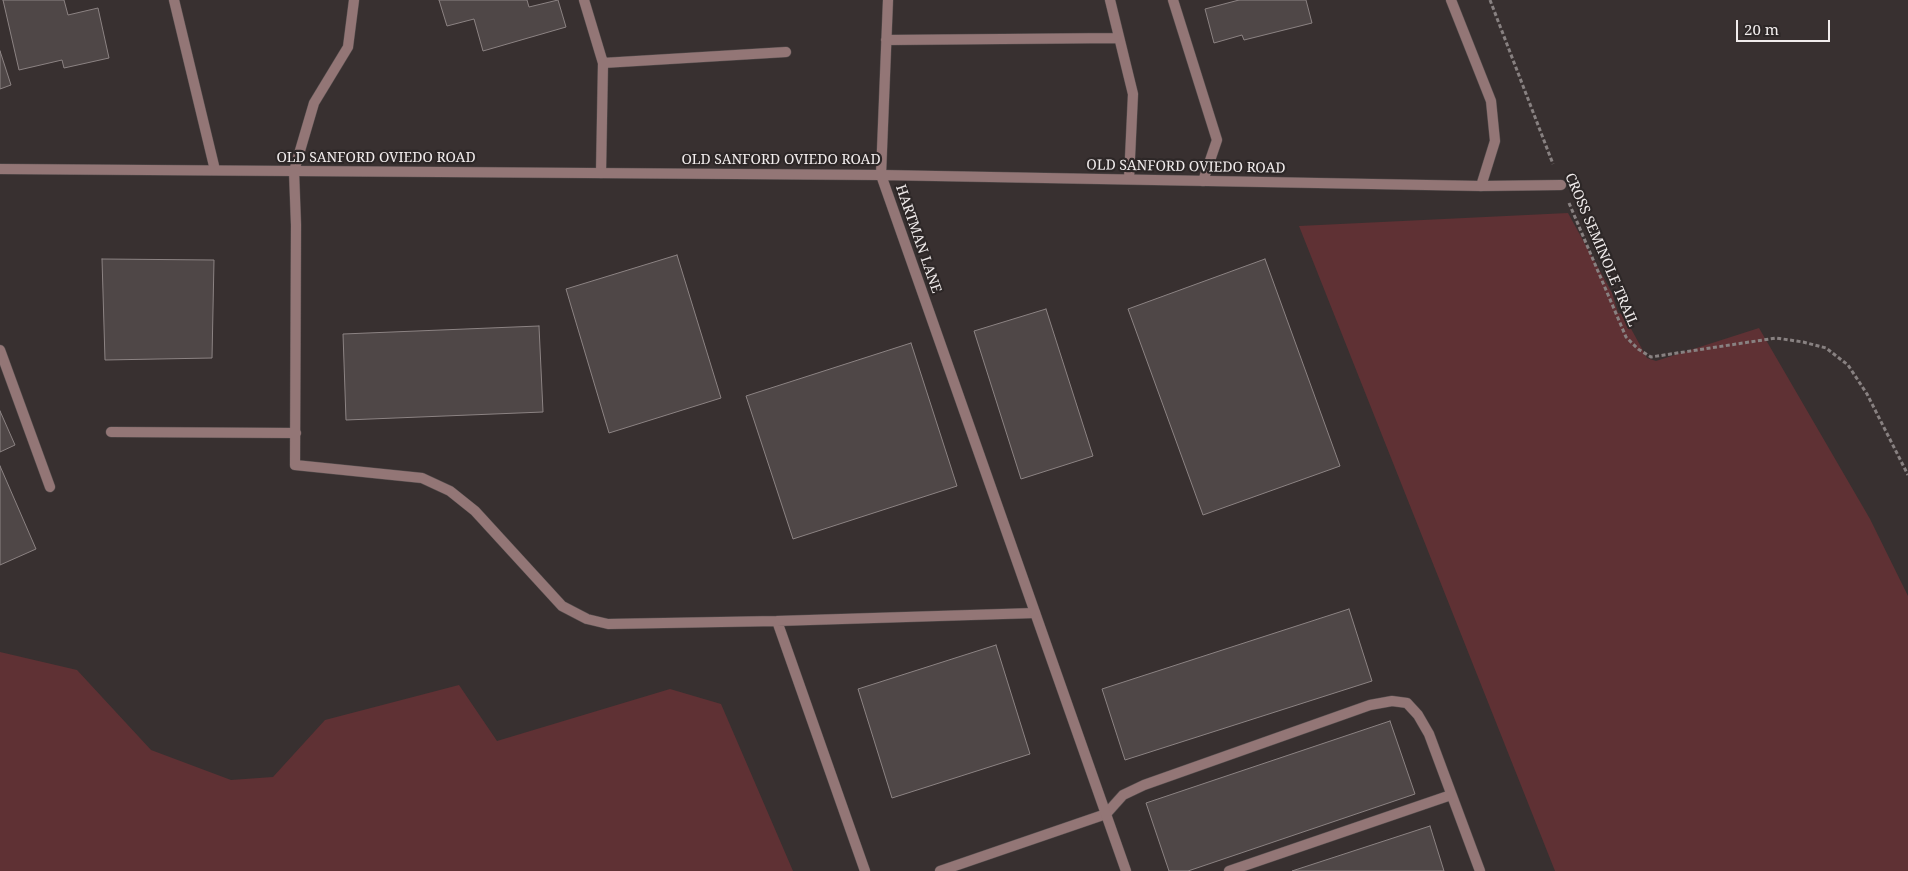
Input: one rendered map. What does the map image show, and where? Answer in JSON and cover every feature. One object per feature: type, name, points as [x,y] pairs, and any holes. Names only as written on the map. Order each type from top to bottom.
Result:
[{"type":"street","points":[[174,0],[215,170]]},
{"type":"street","points":[[354,0],[348,47],[314,103],[294,171],[296,225],[295,465],[422,478],[450,491],[475,511],[562,606],[587,619],[608,624],[1035,613]]},
{"type":"street","points":[[584,0],[603,63],[601,173]]},
{"type":"street","points":[[881,175],[888,0]]},
{"type":"street","points":[[1110,0],[1133,94],[1129,179]]},
{"type":"street","points":[[1173,0],[1216,140],[1203,181]]},
{"type":"street","points":[[1451,0],[1491,101],[1495,141],[1481,186]]},
{"type":"street","points":[[886,40],[1119,38]]},
{"type":"street","points":[[603,63],[786,52]]},
{"type":"street","name":"OLD SANFORD OVIEDO ROAD","points":[[0,169],[881,175],[1481,186],[1562,185]]},
{"type":"street","name":"HARTMAN LANE","points":[[881,175],[1126,871]]},
{"type":"street","points":[[0,350],[50,486]]},
{"type":"street","points":[[111,432],[296,433]]},
{"type":"street","points":[[777,621],[864,871]]},
{"type":"street","points":[[940,871],[1106,814],[1123,795],[1144,785],[1370,705],[1392,701],[1407,703],[1418,715],[1429,734],[1480,871]]},
{"type":"street","points":[[1229,871],[1451,795]]},
{"type":"path","name":"CROSS SEMINOLE TRAIL","points":[[1490,0],[1562,185],[1626,338],[1651,357],[1776,338],[1826,348],[1848,365],[1867,394],[1908,475]]},
{"type":"shaded area","points":[[1568,213],[1612,293],[1618,313],[1623,314],[1647,358],[1656,361],[1759,328],[1870,519],[1908,596],[1908,871],[1555,871],[1299,226]]},
{"type":"shaded area","points":[[0,652],[77,670],[151,750],[231,780],[273,777],[325,720],[459,685],[497,741],[670,689],[721,704],[793,871],[0,871]]},
{"type":"building","points":[[3,0],[64,0],[68,15],[98,8],[109,58],[64,68],[62,60],[19,70]]},
{"type":"building","points":[[439,0],[527,0],[529,7],[558,0],[566,27],[483,51],[474,19],[447,26]]},
{"type":"building","points":[[1239,0],[1306,0],[1312,23],[1244,40],[1242,35],[1214,43],[1205,9]]},
{"type":"building","points":[[0,51],[11,85],[0,89]]},
{"type":"building","points":[[677,255],[721,398],[609,433],[566,289]]},
{"type":"building","points":[[102,259],[214,260],[212,358],[105,360]]},
{"type":"building","points":[[1265,259],[1340,466],[1203,515],[1128,309]]},
{"type":"building","points":[[1046,309],[1093,456],[1021,479],[974,331]]},
{"type":"building","points":[[539,326],[543,412],[346,420],[343,334]]},
{"type":"building","points":[[911,343],[957,486],[793,539],[746,396]]},
{"type":"building","points":[[0,411],[15,445],[0,452]]},
{"type":"building","points":[[0,466],[36,549],[0,565]]},
{"type":"building","points":[[1349,609],[1372,681],[1125,760],[1102,689]]},
{"type":"building","points":[[996,645],[1030,754],[892,798],[858,689]]},
{"type":"building","points":[[1390,721],[1415,794],[1188,871],[1169,871],[1146,803]]},
{"type":"building","points":[[1430,826],[1444,871],[1292,871]]}]
